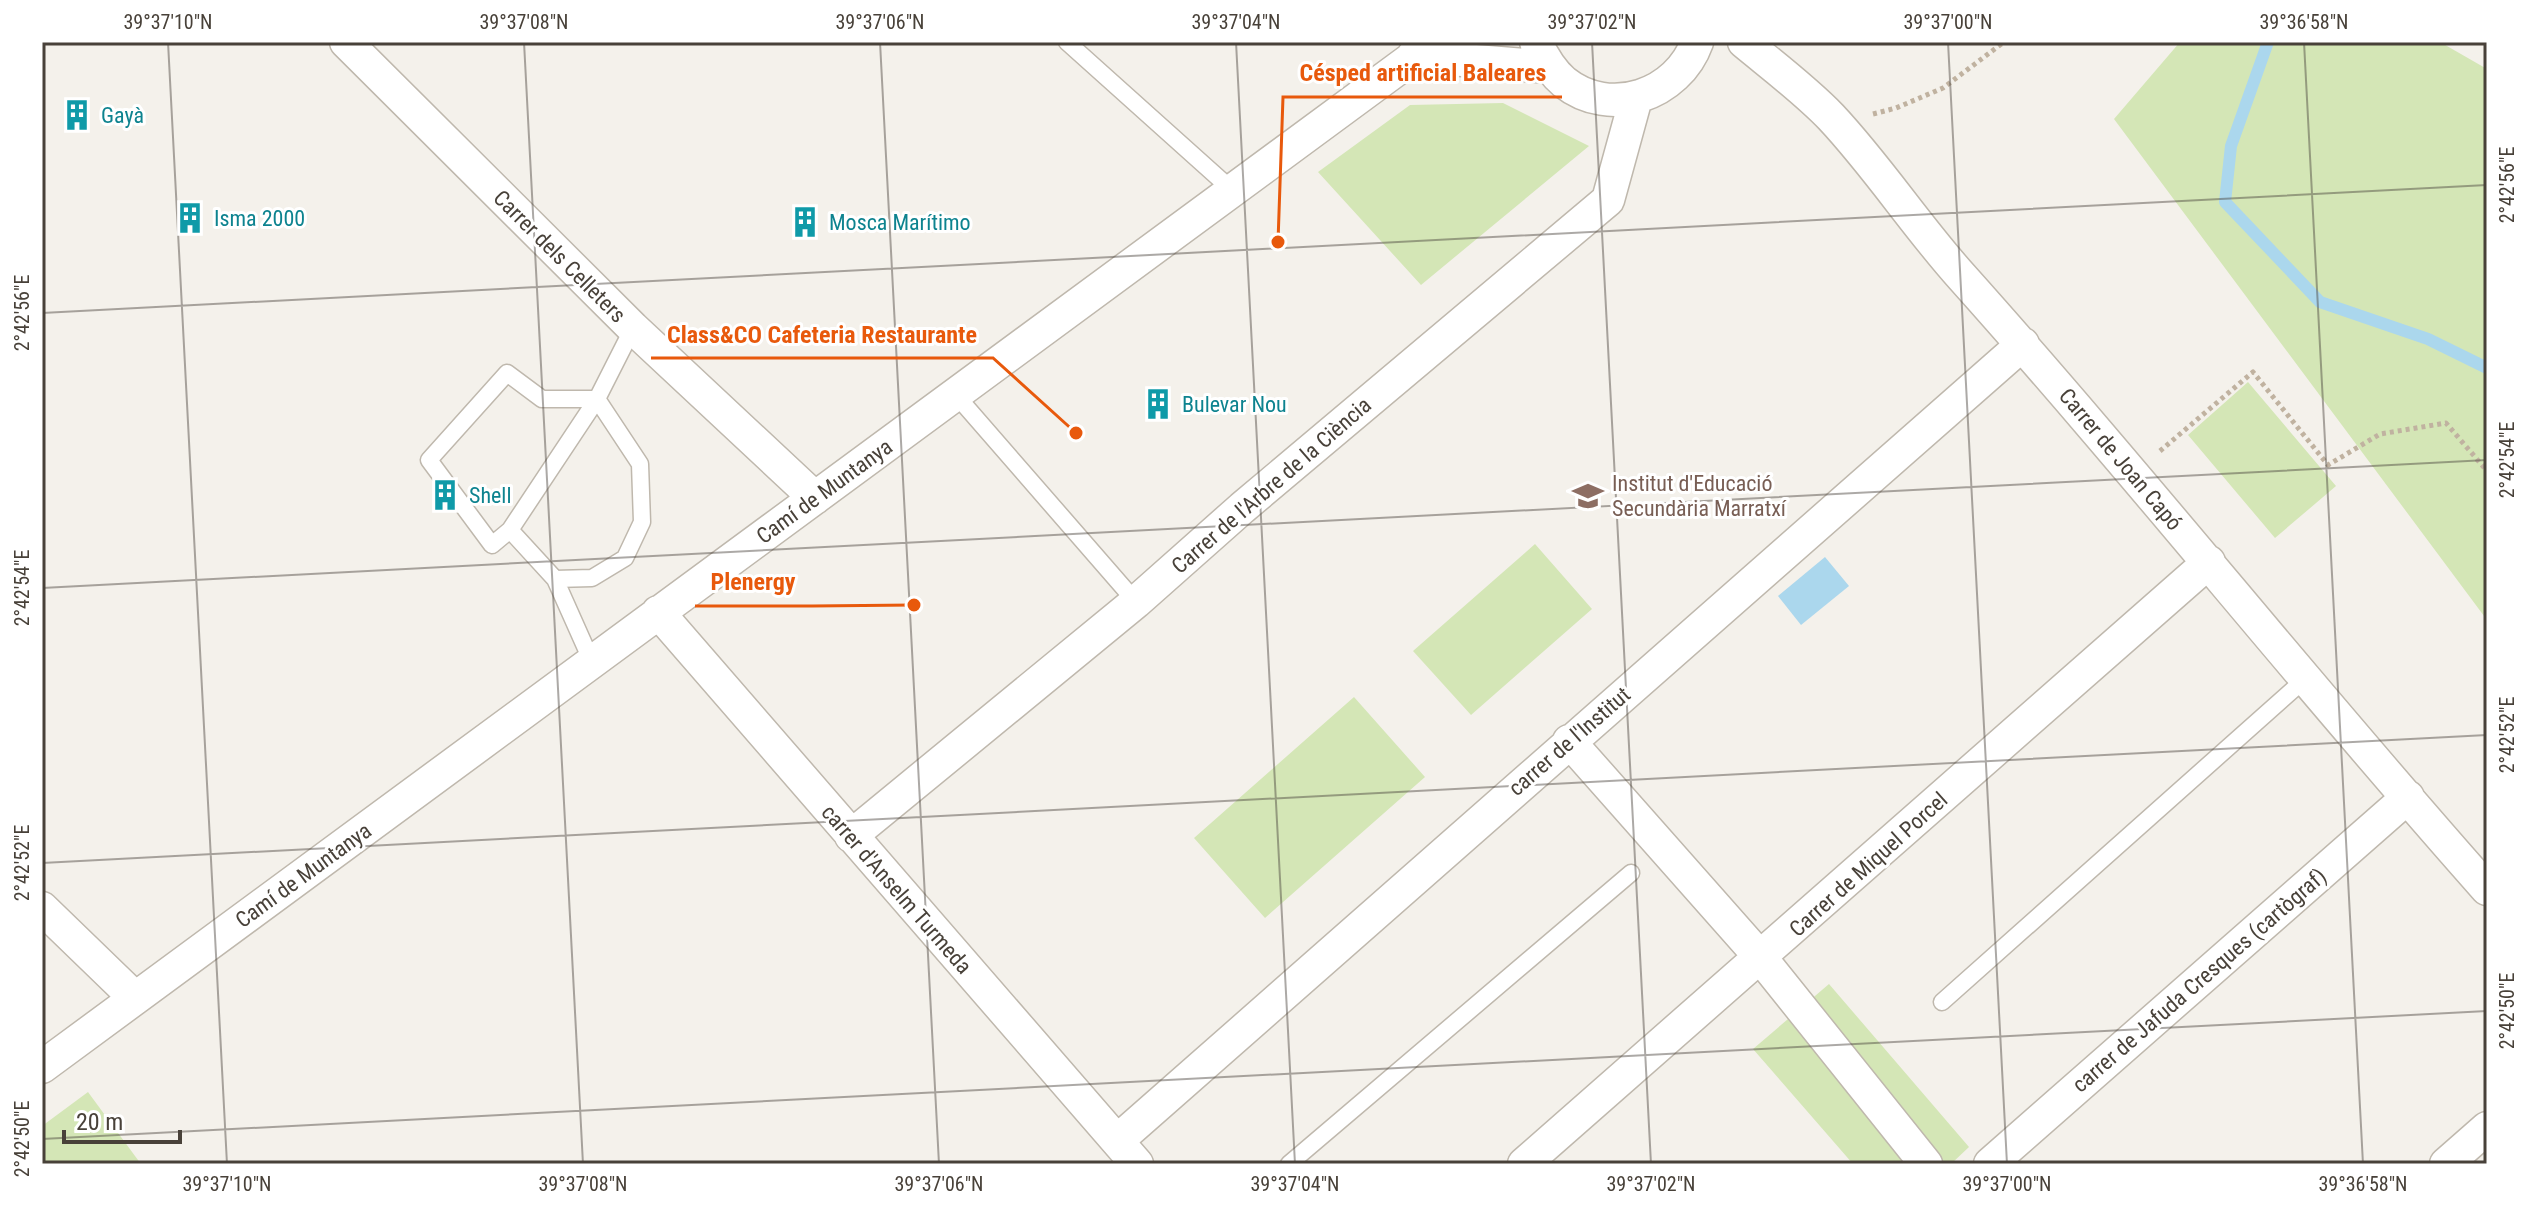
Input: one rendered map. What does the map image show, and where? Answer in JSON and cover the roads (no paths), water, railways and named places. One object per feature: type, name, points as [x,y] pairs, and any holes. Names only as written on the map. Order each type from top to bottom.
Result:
[{"type":"street","name":"Carrer dels Celleters","points":[[346,42],[633,328],[815,498]]},
{"type":"street","points":[[1542,54],[1566,84],[1588,95],[1611,100],[1636,98],[1659,89],[1678,74],[1697,42]]},
{"type":"street","name":"Carrer de Joan Capó","points":[[1744,42],[1831,117],[1959,274],[2023,344],[2305,679],[2487,889]]},
{"type":"street","name":"Camí de Muntanya","points":[[42,1067],[1424,49],[1542,54]]},
{"type":"street","name":"Carrer de l'Arbre de la Ciència","points":[[851,836],[1136,602],[1242,508],[1608,200],[1636,98]]},
{"type":"street","name":"carrer de l'Institut","points":[[1127,1152],[1569,741],[2023,344]]},
{"type":"street","name":"Carrer de Miquel Porcel","points":[[1524,1164],[2209,562]]},
{"type":"street","name":"carrer d'Anselm Turmeda","points":[[658,612],[1127,1152]]},
{"type":"street","points":[[1569,741],[1761,958],[1926,1164]]},
{"type":"street","name":"carrer de Jafuda Cresques (cartògraf)","points":[[1990,1164],[2408,797]]},
{"type":"street","points":[[42,908],[135,998]]},
{"type":"street","points":[[2446,1164],[2487,1128]]},
{"type":"lane","points":[[1067,42],[1232,190]]},
{"type":"lane","points":[[597,399],[542,399],[507,373],[429,460],[492,545],[510,530],[597,399],[633,328]]},
{"type":"lane","points":[[955,394],[1136,602]]},
{"type":"lane","points":[[555,579],[592,578],[625,558],[642,522],[640,464],[597,399]]},
{"type":"lane","points":[[510,530],[555,579],[592,662]]},
{"type":"lane","points":[[1942,1002],[2305,679]]},
{"type":"lane","points":[[1289,1164],[1631,873]]},
{"type":"water","points":[[1825,557],[1849,586],[1801,625],[1778,596]]},
{"type":"waterway","points":[[2268,42],[2231,146],[2225,202],[2320,302],[2428,339],[2487,368]]},
{"type":"place","name":"Gayà","points":[[77,115]]},
{"type":"place","name":"Isma 2000","points":[[190,218]]},
{"type":"place","name":"Mosca Marítimo","points":[[805,222]]},
{"type":"place","name":"Césped artificial Baleares","points":[[1278,242]]},
{"type":"place","name":"Bulevar Nou","points":[[1158,404]]},
{"type":"place","name":"Class&CO Cafeteria Restaurante","points":[[1076,433]]},
{"type":"place","name":"Shell","points":[[445,495]]},
{"type":"place","name":"Institut d'Educació Secundària Marratxí","points":[[1588,496]]},
{"type":"place","name":"Plenergy","points":[[914,605]]}]
